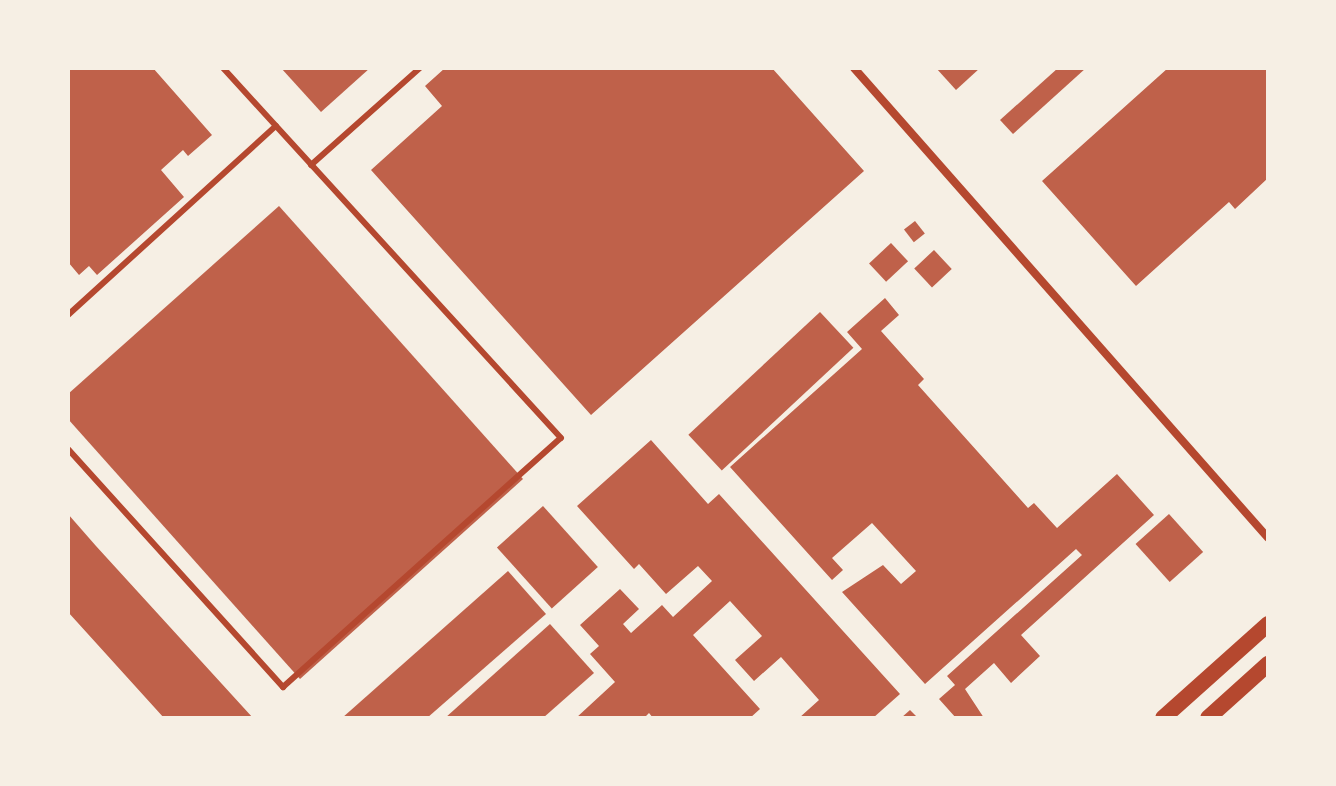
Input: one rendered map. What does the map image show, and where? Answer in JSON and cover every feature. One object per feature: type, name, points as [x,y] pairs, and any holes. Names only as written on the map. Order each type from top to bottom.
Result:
[{"type":"main road","points":[[1163,718],[1268,624]]},
{"type":"main road","points":[[1208,718],[1268,664]]},
{"type":"street","points":[[854,68],[1268,538]]},
{"type":"lane","points":[[68,449],[283,687],[561,438],[223,68]]},
{"type":"lane","points":[[311,165],[420,68]]},
{"type":"lane","points":[[68,315],[276,126]]},
{"type":"building","points":[[68,68],[153,68],[212,135],[188,156],[183,150],[161,170],[184,197],[97,275],[89,266],[79,275],[68,262]]},
{"type":"building","points":[[281,68],[370,68],[321,112]]},
{"type":"building","points":[[445,68],[772,68],[864,171],[591,415],[371,170],[442,106],[425,86]]},
{"type":"building","points":[[936,68],[980,68],[956,90]]},
{"type":"building","points":[[1058,68],[1086,68],[1013,134],[1000,120]]},
{"type":"building","points":[[1168,68],[1268,68],[1268,178],[1235,209],[1229,202],[1136,286],[1042,181]]},
{"type":"building","points":[[279,206],[523,479],[300,679],[68,419],[68,394]]},
{"type":"building","points":[[915,221],[925,234],[914,242],[904,230]]},
{"type":"building","points":[[891,243],[908,261],[886,282],[869,263]]},
{"type":"building","points":[[934,250],[952,269],[932,287],[914,268]]},
{"type":"building","points":[[885,298],[899,315],[881,331],[924,379],[918,385],[1028,508],[1034,503],[1057,528],[1117,474],[1154,515],[1021,635],[1040,656],[1011,683],[994,663],[965,689],[984,718],[956,718],[939,699],[955,685],[947,676],[1082,555],[1076,549],[925,684],[842,592],[883,565],[901,584],[916,571],[872,523],[832,558],[843,570],[832,580],[730,467],[862,349],[847,332]]},
{"type":"building","points":[[820,312],[853,348],[722,471],[688,435]]},
{"type":"building","points":[[651,440],[708,504],[719,494],[900,694],[873,718],[799,718],[819,700],[781,657],[754,681],[735,660],[762,636],[730,601],[693,635],[760,709],[750,718],[653,718],[649,713],[644,718],[576,718],[615,682],[590,654],[599,646],[580,625],[620,589],[639,609],[623,624],[631,633],[662,605],[673,617],[712,581],[698,566],[666,594],[639,564],[634,569],[577,506]]},
{"type":"building","points":[[543,506],[598,567],[552,608],[497,547]]},
{"type":"building","points":[[68,514],[253,718],[164,718],[68,612]]},
{"type":"building","points":[[1169,514],[1203,552],[1170,582],[1136,544]]},
{"type":"building","points":[[508,571],[546,614],[427,718],[342,718]]},
{"type":"building","points":[[550,624],[594,673],[543,718],[445,718]]},
{"type":"building","points":[[910,710],[918,718],[901,718]]}]
